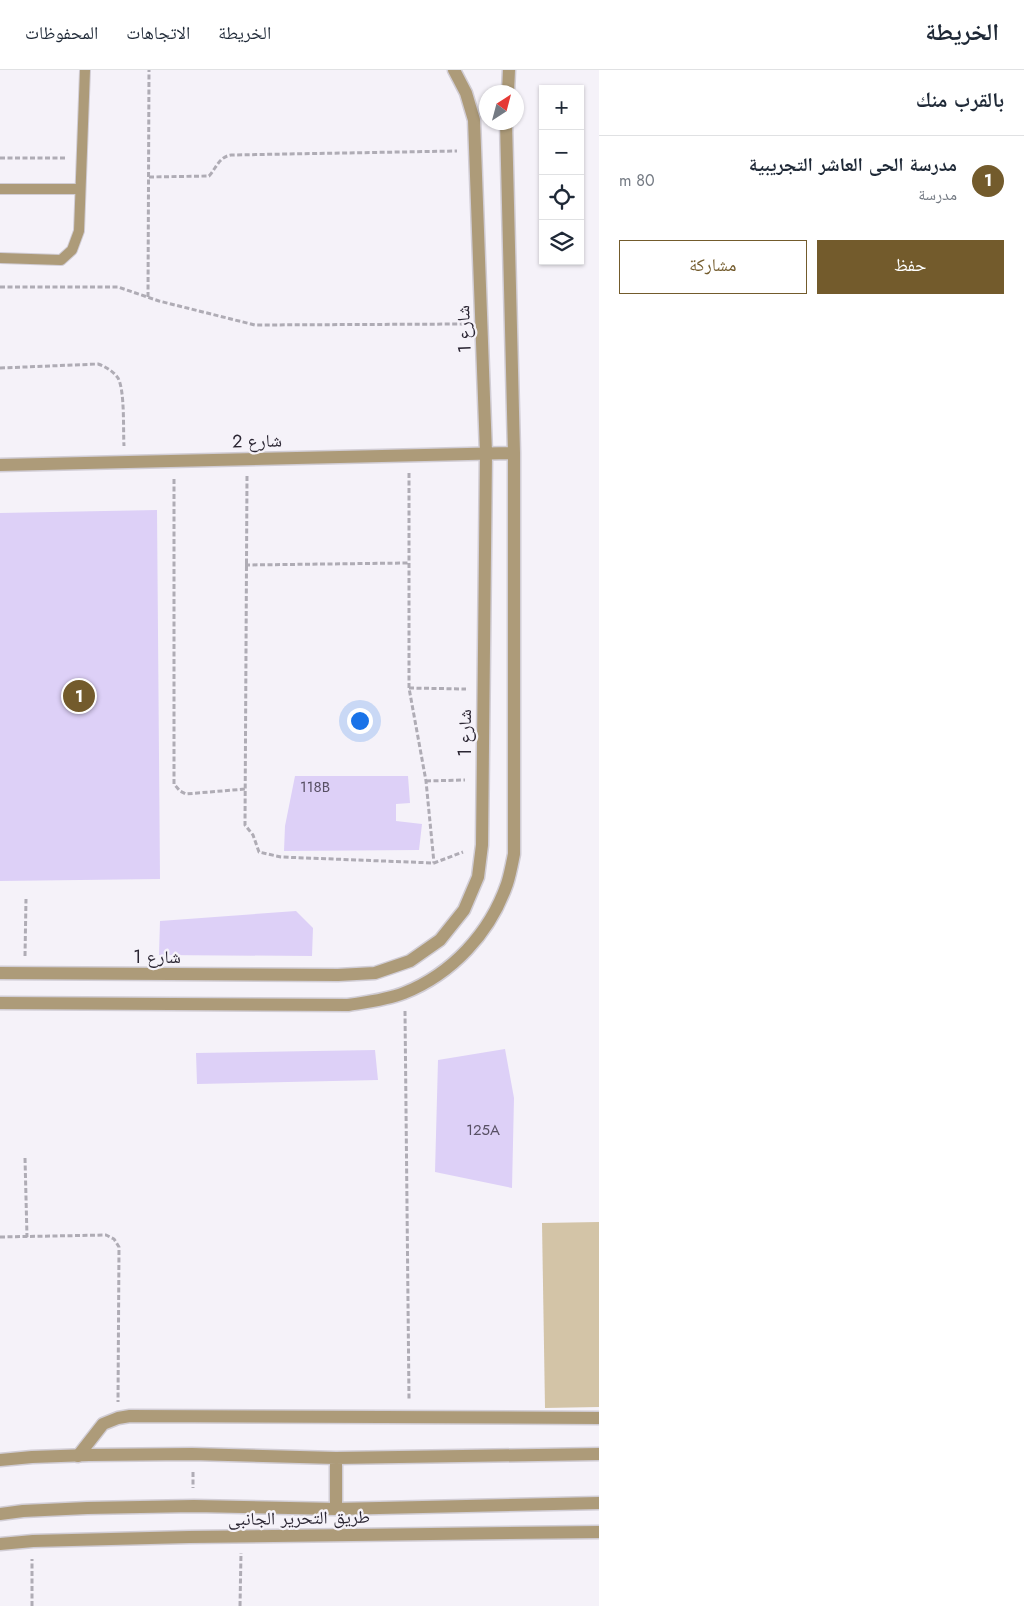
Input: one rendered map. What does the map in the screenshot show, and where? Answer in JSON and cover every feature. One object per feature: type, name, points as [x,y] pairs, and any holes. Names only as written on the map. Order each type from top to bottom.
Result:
[{"type":"street","name":"شارع 1","points":[[0,973],[338,975],[375,973],[410,961],[440,940],[464,910],[478,877],[482,845],[486,453],[474,120],[466,93],[454,70]]},
{"type":"street","points":[[508,85],[509,70]]},
{"type":"street","points":[[0,1003],[348,1005],[377,1001],[404,992],[432,978],[457,960],[479,937],[499,904],[507,883],[514,854],[514,453],[506,130]]},
{"type":"street","name":"شارع 2","points":[[0,465],[514,453]]},
{"type":"street","points":[[78,1456],[103,1424],[130,1416],[599,1418]]},
{"type":"street","points":[[0,1460],[32,1457],[192,1454],[336,1458],[599,1454]]},
{"type":"street","points":[[336,1458],[336,1509]]},
{"type":"street","points":[[0,1514],[87,1508],[194,1506],[336,1509],[599,1502]]},
{"type":"street","name":"طريق التحرير الجانبى","points":[[0,1544],[33,1541],[599,1532]]},
{"type":"lane","points":[[0,258],[61,260],[72,250],[79,231],[85,70]]},
{"type":"lane","points":[[0,190],[80,189]]},
{"type":"path","points":[[148,297],[150,70]]},
{"type":"path","points":[[149,177],[209,176],[224,156],[231,155],[475,150]]},
{"type":"path","points":[[0,158],[82,158]]},
{"type":"path","points":[[0,287],[118,287],[159,301],[255,325],[481,324]]},
{"type":"path","points":[[0,368],[98,364],[109,369],[118,377],[122,388],[124,462]]},
{"type":"path","points":[[409,455],[409,688],[426,781],[434,863]]},
{"type":"path","points":[[248,459],[245,565],[245,825],[253,835],[259,852],[281,857],[434,863],[482,845]]},
{"type":"path","points":[[174,461],[174,784],[180,791],[186,794],[246,789]]},
{"type":"path","points":[[245,565],[408,563]]},
{"type":"path","points":[[409,688],[483,689]]},
{"type":"path","points":[[426,781],[482,779]]},
{"type":"path","points":[[24,973],[26,899]]},
{"type":"path","points":[[404,992],[410,1418]]},
{"type":"path","points":[[25,1158],[27,1237]]},
{"type":"path","points":[[0,1237],[106,1235],[114,1238],[119,1247],[118,1418]]},
{"type":"path","points":[[192,1454],[194,1506]]},
{"type":"path","points":[[240,1606],[241,1537]]},
{"type":"path","points":[[32,1606],[33,1541]]},
{"type":"shaded area","points":[[599,1222],[599,1407],[545,1408],[542,1223]]},
{"type":"building","points":[[157,510],[160,879],[0,881],[0,513]]},
{"type":"building","points":[[295,776],[408,776],[410,803],[396,804],[396,821],[422,824],[419,850],[284,851],[285,826]]},
{"type":"building","points":[[296,911],[313,928],[312,956],[159,955],[160,921]]},
{"type":"building","points":[[505,1049],[514,1098],[512,1188],[435,1172],[438,1060]]},
{"type":"building","points":[[375,1050],[378,1080],[197,1084],[196,1053]]},
{"type":"place","name":"مدرسة الحى العاشر التجريبية","points":[[79,696]]}]
